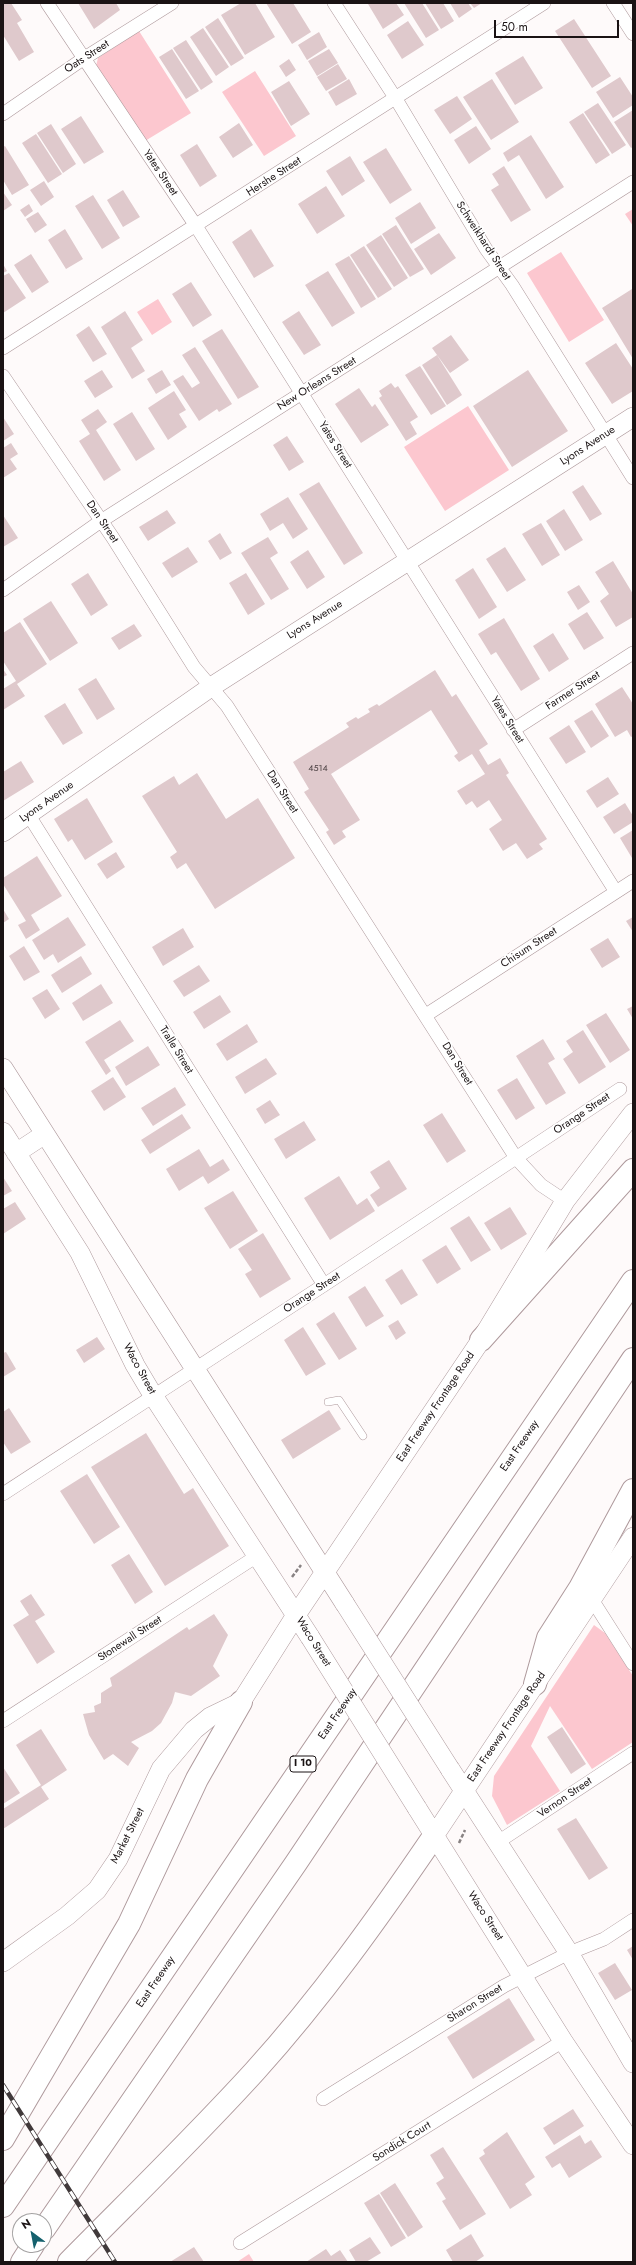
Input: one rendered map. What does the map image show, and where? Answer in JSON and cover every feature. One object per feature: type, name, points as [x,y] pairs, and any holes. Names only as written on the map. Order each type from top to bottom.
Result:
[{"type":"highway","points":[[481,1340],[633,1170]]},
{"type":"highway","name":"East Freeway","points":[[3,2206],[633,1281]]},
{"type":"highway","points":[[52,2217],[296,1863],[633,1360]]},
{"type":"highway","points":[[535,1684],[548,1638],[580,1588],[633,1490]]},
{"type":"highway","points":[[3,2139],[129,1924],[196,1779],[241,1702]]},
{"type":"highway","points":[[69,2262],[197,2134],[291,2029],[369,1930],[434,1836]]},
{"type":"highway","points":[[22,2262],[28,2253]]},
{"type":"main road","name":"Lyons Avenue","points":[[3,832],[210,687],[633,417]]},
{"type":"main road","points":[[3,1068],[569,1953],[633,2063]]},
{"type":"main road","name":"East Freeway Frontage Road","points":[[241,1702],[296,1615],[481,1340],[565,1201],[633,1113]]},
{"type":"main road","name":"Waco Street","points":[[3,1132],[80,1254],[135,1365],[154,1397],[296,1615],[434,1836],[633,2145]]},
{"type":"main road","points":[[16,1153],[45,1134]]},
{"type":"main road","name":"East Freeway Frontage Road","points":[[434,1836],[592,1598],[631,1542]]},
{"type":"main road","name":"Market Street","points":[[3,1962],[67,1916],[97,1890],[118,1859],[161,1769],[194,1730],[210,1716],[241,1702]]},
{"type":"street","name":"Yates Street","points":[[47,3],[83,60],[196,226],[616,892]]},
{"type":"street","name":"Oats Street","points":[[3,114],[83,60],[172,3]]},
{"type":"street","name":"Schweikhardt Street","points":[[334,3],[396,99],[499,268],[633,478]]},
{"type":"street","name":"Hershe Street","points":[[3,348],[396,99],[544,3]]},
{"type":"street","points":[[613,3],[633,34]]},
{"type":"street","name":"New Orleans Street","points":[[3,590],[102,521],[633,182]]},
{"type":"street","name":"Dan Street","points":[[3,376],[102,521],[194,667],[227,706],[426,1015],[516,1158],[541,1185],[565,1201]]},
{"type":"street","name":"Farmer Street","points":[[513,730],[633,653]]},
{"type":"street","name":"Tralle Street","points":[[28,814],[324,1286]]},
{"type":"street","name":"Chisum Street","points":[[426,1015],[633,881]]},
{"type":"street","name":"Orange Street","points":[[4,1491],[154,1397],[620,1089]]},
{"type":"street","name":"Stonewall Street","points":[[3,1721],[257,1556]]},
{"type":"street","points":[[592,1598],[633,1664]]},
{"type":"street","name":"Vernon Street","points":[[498,1842],[633,1753]]},
{"type":"street","name":"Sharon Street","points":[[323,2099],[504,1986],[525,1977],[569,1953],[604,1939],[633,1920]]},
{"type":"street","name":"Sondick Court","points":[[240,2244],[564,2040]]},
{"type":"lane","points":[[328,1402],[339,1400],[363,1436]]},
{"type":"path","points":[[292,1578],[304,1560]]},
{"type":"path","points":[[456,1849],[465,1830]]},
{"type":"shaded area","points":[[139,31],[191,113],[145,141],[96,66],[98,58]]},
{"type":"shaded area","points":[[255,71],[296,136],[264,156],[222,92]]},
{"type":"shaded area","points":[[633,209],[633,226],[625,214]]},
{"type":"shaded area","points":[[561,252],[604,320],[569,342],[527,273]]},
{"type":"shaded area","points":[[158,299],[172,322],[152,335],[137,312]]},
{"type":"shaded area","points":[[468,406],[509,470],[445,511],[404,447]]},
{"type":"shaded area","points":[[594,1625],[605,1633],[633,1676],[633,1742],[592,1769],[550,1706],[531,1746],[560,1791],[507,1825],[492,1796],[494,1776]]},
{"type":"shaded area","points":[[249,2254],[254,2262],[237,2262]]},
{"type":"building","points":[[3,3],[11,3],[22,20],[17,23],[34,52],[19,61],[3,35]]},
{"type":"building","points":[[78,3],[116,3],[120,10],[94,29]]},
{"type":"building","points":[[241,3],[255,3],[275,37],[245,55],[221,15]]},
{"type":"building","points":[[266,3],[293,3],[311,32],[292,44]]},
{"type":"building","points":[[396,3],[404,15],[383,29],[368,4]]},
{"type":"building","points":[[404,3],[422,3],[439,30],[426,38]]},
{"type":"building","points":[[425,3],[443,3],[454,21],[441,29]]},
{"type":"building","points":[[450,3],[468,3],[472,9],[459,18]]},
{"type":"building","points":[[470,3],[482,3],[474,8]]},
{"type":"building","points":[[218,18],[244,58],[231,66],[205,27]]},
{"type":"building","points":[[574,19],[611,76],[592,88],[555,31]]},
{"type":"building","points":[[408,21],[424,45],[402,59],[387,35]]},
{"type":"building","points":[[203,28],[229,67],[216,76],[190,37]]},
{"type":"building","points":[[319,32],[327,47],[307,60],[298,45]]},
{"type":"building","points":[[186,40],[213,82],[201,90],[173,48]]},
{"type":"building","points":[[172,49],[199,91],[186,99],[159,57]]},
{"type":"building","points":[[329,49],[338,63],[317,76],[308,61]]},
{"type":"building","points":[[523,56],[543,88],[515,105],[495,73]]},
{"type":"building","points":[[289,59],[296,70],[286,77],[279,66]]},
{"type":"building","points":[[338,64],[347,79],[326,91],[317,77]]},
{"type":"building","points":[[620,77],[633,97],[633,105],[613,118],[596,92]]},
{"type":"building","points":[[349,79],[357,94],[336,106],[328,92]]},
{"type":"building","points":[[492,79],[519,122],[491,140],[463,97]]},
{"type":"building","points":[[289,81],[310,114],[291,126],[271,92]]},
{"type":"building","points":[[457,96],[472,119],[450,134],[434,110]]},
{"type":"building","points":[[598,103],[626,145],[612,154],[584,112]]},
{"type":"building","points":[[633,110],[633,147],[631,148],[614,122]]},
{"type":"building","points":[[583,113],[610,155],[596,164],[569,122]]},
{"type":"building","points":[[81,116],[104,152],[84,164],[61,129]]},
{"type":"building","points":[[239,123],[253,145],[233,158],[219,137]]},
{"type":"building","points":[[51,124],[76,164],[63,173],[37,133]]},
{"type":"building","points":[[476,126],[491,149],[469,164],[454,140]]},
{"type":"building","points":[[36,134],[62,174],[48,183],[22,143]]},
{"type":"building","points":[[531,135],[564,187],[546,199],[519,155],[508,162],[503,153]]},
{"type":"building","points":[[197,144],[217,176],[200,187],[180,155]]},
{"type":"building","points":[[5,146],[29,185],[12,195],[3,180],[3,147]]},
{"type":"building","points":[[386,148],[412,190],[390,204],[363,162]]},
{"type":"building","points":[[350,156],[365,181],[342,196],[326,171]]},
{"type":"building","points":[[504,166],[531,210],[511,222],[491,190],[499,185],[492,174]]},
{"type":"building","points":[[44,181],[54,197],[41,206],[30,190]]},
{"type":"building","points":[[326,186],[345,216],[317,234],[298,204]]},
{"type":"building","points":[[123,190],[140,217],[123,227],[107,200]]},
{"type":"building","points":[[3,192],[12,205],[3,211]]},
{"type":"building","points":[[93,195],[120,238],[102,249],[75,206]]},
{"type":"building","points":[[420,202],[436,228],[411,244],[395,218]]},
{"type":"building","points":[[29,204],[33,211],[25,217],[20,210]]},
{"type":"building","points":[[38,212],[47,225],[35,233],[26,219]]},
{"type":"building","points":[[396,225],[424,269],[410,277],[382,234]]},
{"type":"building","points":[[65,229],[83,259],[66,269],[48,240]]},
{"type":"building","points":[[251,229],[274,266],[254,278],[232,242]]},
{"type":"building","points":[[439,233],[456,258],[431,275],[414,249]]},
{"type":"building","points":[[381,235],[408,278],[394,287],[366,245]]},
{"type":"building","points":[[364,246],[392,289],[378,298],[350,255]]},
{"type":"building","points":[[31,254],[49,282],[32,293],[14,265]]},
{"type":"building","points":[[349,256],[376,299],[361,308],[335,264]]},
{"type":"building","points":[[3,264],[7,271],[3,273]]},
{"type":"building","points":[[328,271],[355,313],[332,327],[305,285]]},
{"type":"building","points":[[9,273],[26,298],[3,313],[3,276]]},
{"type":"building","points":[[191,282],[212,315],[193,327],[172,294]]},
{"type":"building","points":[[632,289],[633,290],[633,359],[602,308]]},
{"type":"building","points":[[125,311],[143,340],[131,348],[145,371],[132,379],[101,327]]},
{"type":"building","points":[[299,311],[321,345],[304,355],[282,322]]},
{"type":"building","points":[[89,326],[107,354],[93,362],[76,335]]},
{"type":"building","points":[[222,329],[259,387],[238,399],[202,341]]},
{"type":"building","points":[[451,335],[469,360],[450,373],[432,348]]},
{"type":"building","points":[[616,343],[633,369],[633,391],[612,404],[585,363]]},
{"type":"building","points":[[195,347],[232,404],[219,412],[217,409],[199,421],[173,381],[183,375],[192,388],[200,383],[182,355]]},
{"type":"building","points":[[437,355],[462,395],[447,405],[422,365]]},
{"type":"building","points":[[420,366],[446,406],[431,415],[405,375]]},
{"type":"building","points":[[102,370],[113,387],[95,398],[84,381]]},
{"type":"building","points":[[162,370],[171,385],[156,394],[147,379]]},
{"type":"building","points":[[528,370],[568,431],[512,467],[473,406]]},
{"type":"building","points":[[391,383],[395,388],[398,386],[418,417],[410,422],[417,434],[406,441],[379,398],[382,396],[379,391]]},
{"type":"building","points":[[359,388],[372,407],[375,404],[389,425],[361,443],[335,404]]},
{"type":"building","points":[[174,391],[186,410],[179,414],[187,427],[168,440],[148,408]]},
{"type":"building","points":[[98,409],[107,422],[96,430],[121,470],[104,481],[79,441],[90,434],[81,420]]},
{"type":"building","points":[[132,412],[155,449],[136,461],[113,424]]},
{"type":"building","points":[[3,417],[14,434],[3,441]]},
{"type":"building","points":[[287,436],[304,462],[289,471],[273,445]]},
{"type":"building","points":[[11,443],[18,454],[10,459],[17,469],[3,478],[3,448]]},
{"type":"building","points":[[319,482],[363,553],[344,565],[299,494]]},
{"type":"building","points":[[583,485],[602,514],[590,521],[572,492]]},
{"type":"building","points":[[288,497],[308,529],[293,539],[283,523],[270,531],[260,514]]},
{"type":"building","points":[[564,509],[583,540],[565,551],[546,521]]},
{"type":"building","points":[[167,510],[176,523],[148,541],[139,527]]},
{"type":"building","points":[[3,515],[18,538],[3,547]]},
{"type":"building","points":[[541,523],[560,555],[542,566],[522,534]]},
{"type":"building","points":[[220,533],[232,553],[220,560],[208,541]]},
{"type":"building","points":[[268,537],[278,553],[270,558],[289,589],[271,600],[241,553]]},
{"type":"building","points":[[188,547],[198,562],[172,578],[162,563]]},
{"type":"building","points":[[505,547],[526,580],[507,592],[486,559]]},
{"type":"building","points":[[308,550],[325,577],[307,589],[290,562]]},
{"type":"building","points":[[613,561],[633,594],[633,617],[616,627],[600,601],[609,594],[595,572]]},
{"type":"building","points":[[473,568],[497,607],[479,619],[455,580]]},
{"type":"building","points":[[88,573],[108,605],[91,616],[71,584]]},
{"type":"building","points":[[246,573],[265,604],[248,615],[229,583]]},
{"type":"building","points":[[579,585],[590,602],[578,610],[567,592]]},
{"type":"building","points":[[51,601],[78,643],[50,661],[23,619]]},
{"type":"building","points":[[587,612],[604,638],[584,650],[568,624]]},
{"type":"building","points":[[504,618],[540,679],[521,691],[496,652],[491,655],[478,634]]},
{"type":"building","points":[[20,622],[47,664],[17,684],[25,696],[3,710],[3,689],[16,681],[3,661],[3,633]]},
{"type":"building","points":[[134,624],[142,636],[119,650],[111,638]]},
{"type":"building","points":[[553,633],[569,659],[549,672],[533,646]]},
{"type":"building","points":[[3,669],[7,675],[3,677]]},
{"type":"building","points":[[435,670],[452,697],[456,694],[488,744],[479,750],[488,765],[500,758],[509,773],[506,775],[547,839],[539,844],[543,849],[527,859],[516,843],[503,851],[489,829],[502,820],[489,800],[477,808],[472,801],[466,805],[457,791],[485,774],[472,754],[459,762],[454,756],[458,753],[431,710],[331,774],[360,820],[342,831],[346,837],[334,845],[326,832],[329,830],[304,792],[309,789],[293,762],[349,727],[346,723],[356,717],[358,719],[370,712],[368,709],[377,704],[379,706]]},
{"type":"building","points":[[96,678],[115,709],[97,720],[78,689]]},
{"type":"building","points":[[622,687],[633,704],[633,736],[631,737],[627,730],[615,737],[595,704]]},
{"type":"building","points":[[65,703],[83,733],[63,745],[44,716]]},
{"type":"building","points":[[592,710],[609,736],[591,748],[574,721]]},
{"type":"building","points":[[569,725],[586,752],[566,764],[549,738]]},
{"type":"building","points":[[21,761],[34,782],[3,801],[3,772]]},
{"type":"building","points":[[197,773],[226,819],[258,798],[295,858],[215,909],[186,863],[177,869],[170,857],[177,852],[142,796],[174,776],[179,785]]},
{"type":"building","points":[[608,777],[619,794],[597,808],[586,791]]},
{"type":"building","points":[[87,798],[113,842],[85,860],[72,839],[68,842],[54,819]]},
{"type":"building","points":[[625,803],[633,816],[633,822],[614,834],[603,817]]},
{"type":"building","points":[[633,830],[633,857],[632,858],[620,838]]},
{"type":"building","points":[[116,852],[125,867],[107,879],[97,864]]},
{"type":"building","points":[[37,856],[62,896],[31,915],[40,930],[26,939],[18,925],[26,921],[3,884],[3,878]]},
{"type":"building","points":[[3,909],[9,919],[3,923]]},
{"type":"building","points":[[68,917],[86,945],[58,963],[53,954],[44,960],[32,940]]},
{"type":"building","points":[[633,917],[633,932],[626,921]]},
{"type":"building","points":[[183,928],[194,947],[163,966],[152,947]]},
{"type":"building","points":[[608,938],[620,957],[602,968],[590,949]]},
{"type":"building","points":[[24,946],[40,972],[24,981],[9,956]]},
{"type":"building","points":[[81,956],[92,974],[62,993],[51,975]]},
{"type":"building","points":[[199,965],[210,981],[184,997],[173,981]]},
{"type":"building","points":[[101,984],[113,1003],[83,1021],[72,1003]]},
{"type":"building","points":[[47,989],[60,1009],[45,1019],[32,998]]},
{"type":"building","points":[[220,995],[231,1012],[204,1029],[193,1012]]},
{"type":"building","points":[[633,1006],[633,1019],[627,1009]]},
{"type":"building","points":[[606,1013],[630,1050],[610,1063],[586,1025]]},
{"type":"building","points":[[120,1020],[134,1041],[104,1060],[111,1071],[106,1075],[85,1042]]},
{"type":"building","points":[[247,1024],[258,1042],[227,1061],[216,1044]]},
{"type":"building","points":[[583,1030],[606,1067],[579,1084],[563,1059],[573,1052],[566,1041]]},
{"type":"building","points":[[543,1039],[555,1059],[548,1063],[566,1093],[546,1105],[516,1056]]},
{"type":"building","points":[[148,1046],[160,1065],[126,1086],[115,1067]]},
{"type":"building","points":[[266,1058],[277,1074],[245,1094],[235,1077]]},
{"type":"building","points":[[113,1077],[126,1097],[104,1111],[91,1091]]},
{"type":"building","points":[[517,1078],[535,1108],[516,1120],[497,1090]]},
{"type":"building","points":[[175,1087],[186,1105],[153,1126],[141,1108]]},
{"type":"building","points":[[270,1100],[280,1115],[265,1124],[256,1109]]},
{"type":"building","points":[[442,1113],[466,1151],[447,1163],[423,1125]]},
{"type":"building","points":[[182,1114],[191,1128],[150,1154],[141,1140]]},
{"type":"building","points":[[304,1121],[316,1140],[286,1159],[274,1139]]},
{"type":"building","points":[[199,1149],[210,1167],[223,1159],[230,1170],[208,1184],[203,1176],[179,1191],[166,1169]]},
{"type":"building","points":[[389,1160],[407,1189],[378,1207],[370,1195],[380,1188],[370,1172]]},
{"type":"building","points":[[339,1176],[357,1205],[367,1198],[375,1211],[330,1240],[304,1198]]},
{"type":"building","points":[[3,1177],[12,1191],[3,1196]]},
{"type":"building","points":[[233,1191],[258,1231],[230,1249],[204,1208]]},
{"type":"building","points":[[15,1202],[26,1219],[3,1234],[3,1209]]},
{"type":"building","points":[[510,1207],[527,1234],[501,1250],[484,1223]]},
{"type":"building","points":[[469,1216],[491,1250],[471,1262],[450,1228]]},
{"type":"building","points":[[263,1233],[291,1279],[260,1298],[245,1274],[252,1270],[238,1249]]},
{"type":"building","points":[[446,1245],[461,1269],[437,1284],[422,1260]]},
{"type":"building","points":[[402,1269],[418,1295],[401,1305],[385,1280]]},
{"type":"building","points":[[365,1286],[384,1316],[366,1327],[348,1297]]},
{"type":"building","points":[[334,1312],[357,1349],[339,1360],[316,1324]]},
{"type":"building","points":[[398,1320],[406,1333],[396,1340],[388,1326]]},
{"type":"building","points":[[303,1327],[326,1364],[306,1376],[284,1340]]},
{"type":"building","points":[[97,1337],[105,1349],[84,1363],[76,1350]]},
{"type":"building","points":[[6,1352],[16,1369],[3,1377],[3,1353]]},
{"type":"building","points":[[9,1408],[31,1442],[11,1454],[3,1442],[3,1412]]},
{"type":"building","points":[[329,1410],[341,1429],[293,1459],[281,1440]]},
{"type":"building","points":[[146,1433],[184,1494],[193,1488],[229,1546],[165,1586],[91,1467]]},
{"type":"building","points":[[87,1474],[120,1527],[94,1544],[60,1491]]},
{"type":"building","points":[[129,1554],[153,1592],[135,1604],[111,1565]]},
{"type":"building","points":[[31,1594],[45,1615],[35,1621],[55,1652],[37,1664],[13,1625],[29,1615],[20,1601]]},
{"type":"building","points":[[214,1614],[228,1635],[213,1666],[220,1676],[191,1696],[175,1692],[172,1703],[161,1723],[152,1731],[131,1742],[139,1748],[128,1766],[113,1754],[104,1760],[89,1735],[83,1714],[95,1712],[94,1706],[101,1703],[101,1693],[112,1686],[110,1678],[187,1627],[189,1630]]},
{"type":"building","points":[[562,1727],[586,1764],[571,1774],[547,1737]]},
{"type":"building","points":[[41,1729],[67,1770],[41,1787],[49,1799],[3,1829],[3,1809],[41,1785],[16,1745]]},
{"type":"building","points":[[3,1767],[20,1793],[3,1804]]},
{"type":"building","points":[[576,1818],[608,1868],[589,1880],[557,1829]]},
{"type":"building","points":[[633,1946],[633,1960],[627,1950]]},
{"type":"building","points":[[615,1963],[632,1990],[615,2000],[598,1973]]},
{"type":"building","points":[[509,1998],[535,2040],[473,2079],[447,2037]]},
{"type":"building","points":[[573,2109],[584,2126],[554,2145],[543,2128]]},
{"type":"building","points":[[507,2132],[535,2177],[525,2184],[532,2195],[510,2209],[479,2158],[485,2154],[483,2150]]},
{"type":"building","points":[[580,2135],[585,2144],[591,2140],[602,2157],[569,2178],[560,2163],[552,2168],[545,2157]]},
{"type":"building","points":[[443,2147],[486,2214],[460,2230],[442,2201],[446,2199],[436,2183],[444,2178],[430,2155]]},
{"type":"building","points":[[395,2183],[423,2227],[408,2237],[380,2193]]},
{"type":"building","points":[[379,2194],[406,2238],[391,2247],[364,2203]]},
{"type":"building","points":[[471,2234],[484,2256],[475,2262],[453,2262],[446,2250]]},
{"type":"building","points":[[370,2237],[381,2253],[366,2262],[356,2262],[349,2250]]},
{"type":"building","points":[[194,2247],[204,2262],[170,2262]]},
{"type":"building","points":[[326,2249],[331,2256],[340,2250],[348,2262],[306,2262]]},
{"type":"railway","points":[[3,2085],[115,2262]]}]
